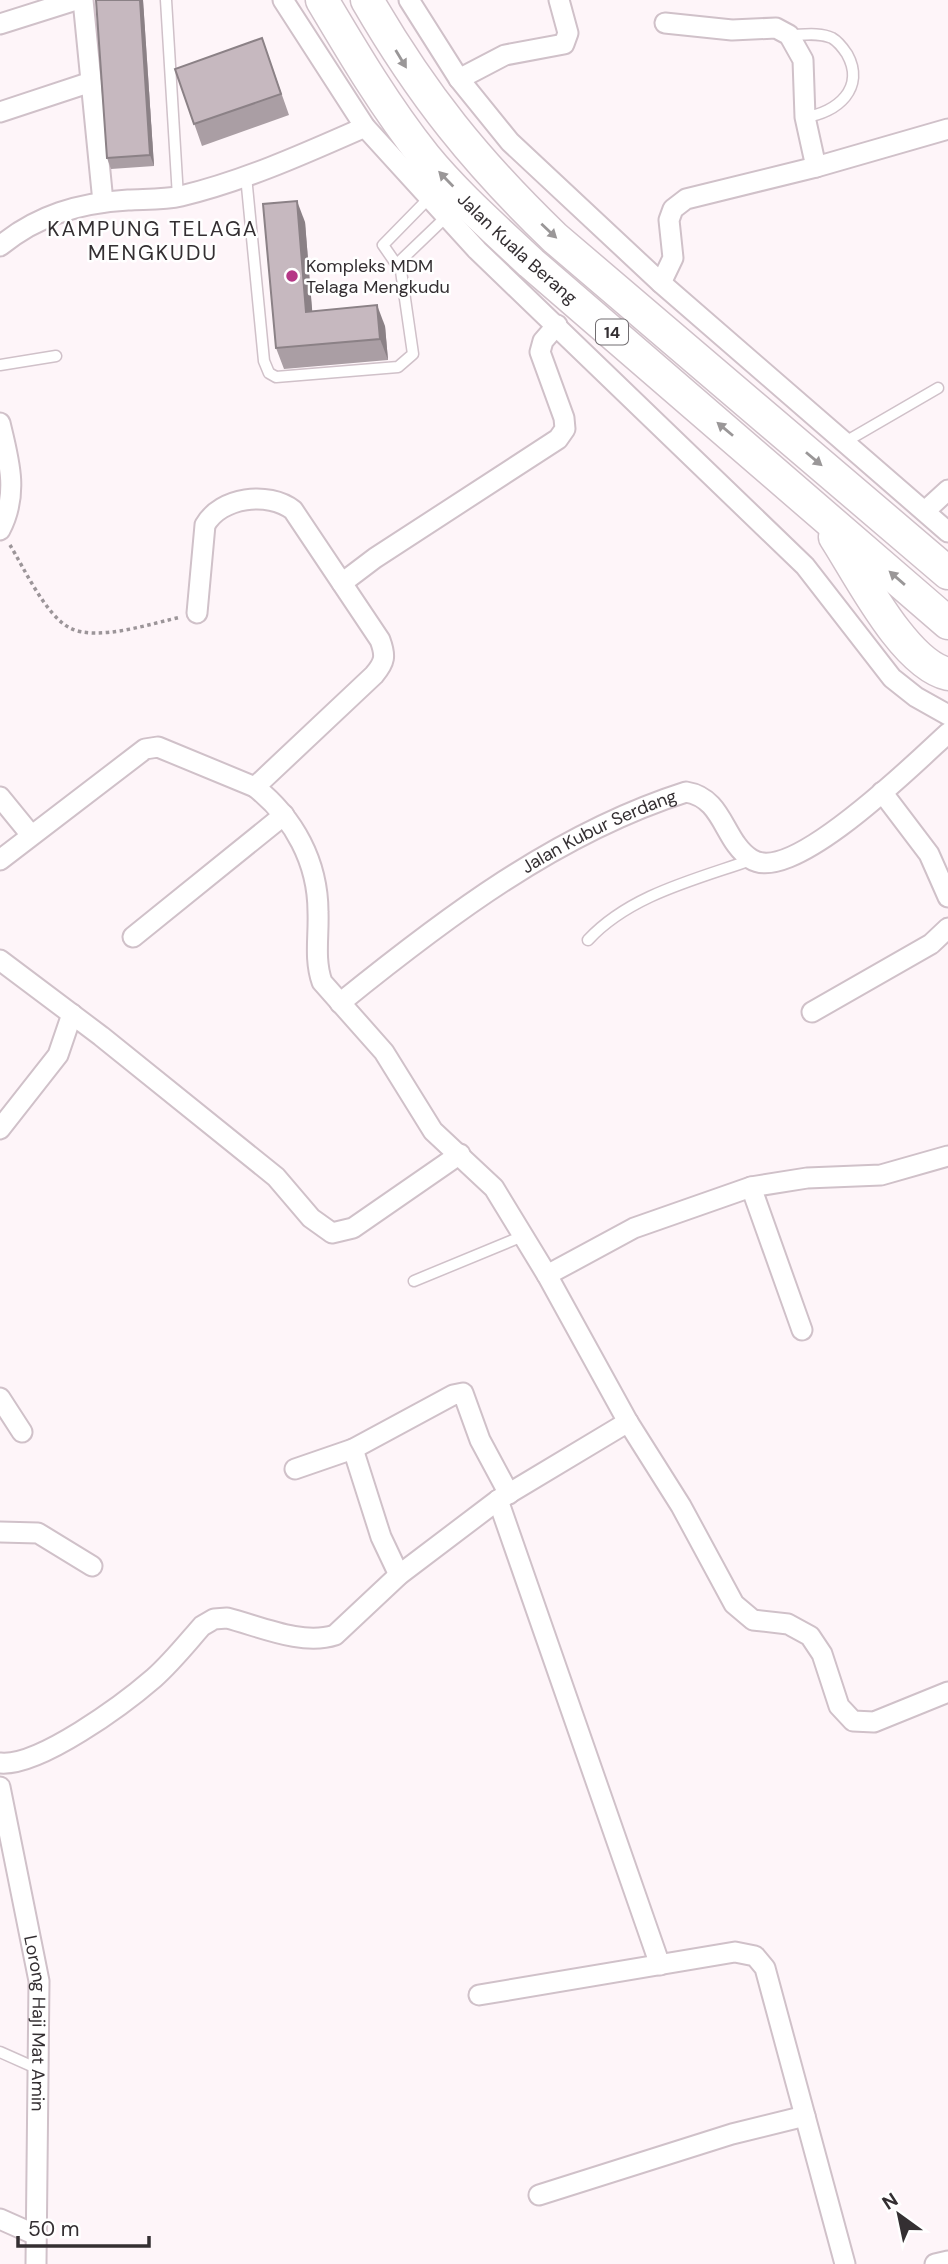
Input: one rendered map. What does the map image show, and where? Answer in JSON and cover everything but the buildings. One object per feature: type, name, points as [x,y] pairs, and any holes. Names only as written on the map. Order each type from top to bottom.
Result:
[{"type":"highway","name":"Jalan Kuala Berang","points":[[322,0],[373,86],[426,158],[521,273],[811,502],[948,623]]},
{"type":"highway","name":"Jalan Kuala Berang","points":[[367,0],[405,65],[453,132],[518,202],[566,247],[948,573]]},
{"type":"highway","points":[[811,502],[905,642],[923,661],[948,674]]},
{"type":"street","points":[[0,24],[76,0]]},
{"type":"street","points":[[83,0],[103,202]]},
{"type":"street","points":[[283,0],[365,127],[446,217],[521,273],[557,325],[805,566],[892,678],[916,697],[948,715]]},
{"type":"street","points":[[409,0],[458,79],[510,142],[661,283],[948,532]]},
{"type":"street","points":[[458,79],[505,55],[564,44],[568,33],[559,0]]},
{"type":"street","points":[[665,23],[732,30],[776,28],[789,35],[803,60],[805,117],[816,167]]},
{"type":"street","points":[[0,112],[91,82]]},
{"type":"street","points":[[0,246],[22,228],[48,214],[103,202],[178,197],[246,176],[365,127]]},
{"type":"street","points":[[661,283],[673,258],[669,220],[673,209],[686,199],[816,167],[948,128]]},
{"type":"street","points":[[342,583],[375,558],[558,439],[565,429],[564,418],[540,352],[543,341],[557,325]]},
{"type":"street","points":[[0,423],[10,465],[12,488],[9,513],[0,530]]},
{"type":"street","points":[[925,512],[948,490]]},
{"type":"street","points":[[197,614],[205,525],[211,514],[224,505],[268,498],[282,502],[293,510],[380,640],[386,654],[383,664],[255,787]]},
{"type":"street","points":[[881,663],[905,642]]},
{"type":"street","points":[[751,860],[766,864],[804,851],[882,792],[948,733]]},
{"type":"street","points":[[0,860],[145,748],[158,747],[255,787],[284,815],[299,836],[312,867],[318,912],[318,970],[322,982],[384,1052],[432,1130],[494,1188],[547,1275],[628,1422],[681,1506],[734,1604],[753,1620],[788,1624],[810,1636],[822,1654],[839,1706],[853,1721],[874,1722],[948,1692]]},
{"type":"street","name":"Jalan Kubur Serdang","points":[[341,1003],[419,939],[547,854],[605,822],[686,792],[697,793],[711,802],[751,860]]},
{"type":"street","points":[[882,792],[929,855],[948,897]]},
{"type":"street","points":[[0,797],[31,835]]},
{"type":"street","points":[[132,937],[284,815]]},
{"type":"street","points":[[812,1012],[931,944],[948,928]]},
{"type":"street","points":[[0,960],[276,1177],[311,1218],[332,1233],[353,1228],[460,1154]]},
{"type":"street","points":[[0,1129],[58,1055],[72,1014]]},
{"type":"street","points":[[547,1275],[634,1228],[751,1187],[807,1178],[881,1175],[948,1156]]},
{"type":"street","points":[[751,1187],[802,1330]]},
{"type":"street","points":[[295,1469],[353,1449],[443,1400],[463,1393],[503,1497],[660,1965]]},
{"type":"street","points":[[0,1398],[22,1432]]},
{"type":"street","points":[[0,1763],[23,1762],[78,1732],[150,1682],[202,1626],[214,1619],[227,1618],[306,1638],[324,1639],[335,1635],[399,1575],[503,1497],[628,1422]]},
{"type":"street","points":[[353,1449],[381,1537],[399,1575]]},
{"type":"street","points":[[0,1532],[38,1533],[92,1566]]},
{"type":"street","name":"Lorong Haji Mat Amin","points":[[0,1787],[37,1962],[36,2264]]},
{"type":"street","points":[[479,1994],[735,1952],[755,1956],[765,1968],[845,2264]]},
{"type":"street","points":[[539,2194],[732,2134],[805,2116]]},
{"type":"street","points":[[0,2219],[36,2235]]},
{"type":"street","points":[[935,2264],[948,2261]]},
{"type":"lane","points":[[166,0],[178,197]]},
{"type":"lane","points":[[789,35],[832,38],[842,46],[851,62],[851,89],[844,101],[832,110],[805,117]]},
{"type":"lane","points":[[246,176],[264,361],[269,373],[276,377],[398,367],[408,361],[412,354],[412,345],[401,271],[384,248],[385,241],[429,198]]},
{"type":"lane","points":[[397,264],[446,217]]},
{"type":"lane","points":[[0,366],[56,356]]},
{"type":"lane","points":[[845,442],[938,388]]},
{"type":"lane","points":[[588,940],[605,922],[627,908],[674,887],[751,860]]},
{"type":"lane","points":[[414,1281],[523,1236]]},
{"type":"lane","points":[[0,2052],[36,2068]]},
{"type":"path","points":[[0,530],[53,613],[70,628],[91,632],[119,631],[197,614]]},
{"type":"place","name":"Kompleks MDM Telaga Mengkudu","points":[[292,276]]},
{"type":"district","name":"KAMPUNG TELAGA MENGKUDU","points":[[153,241]]}]
